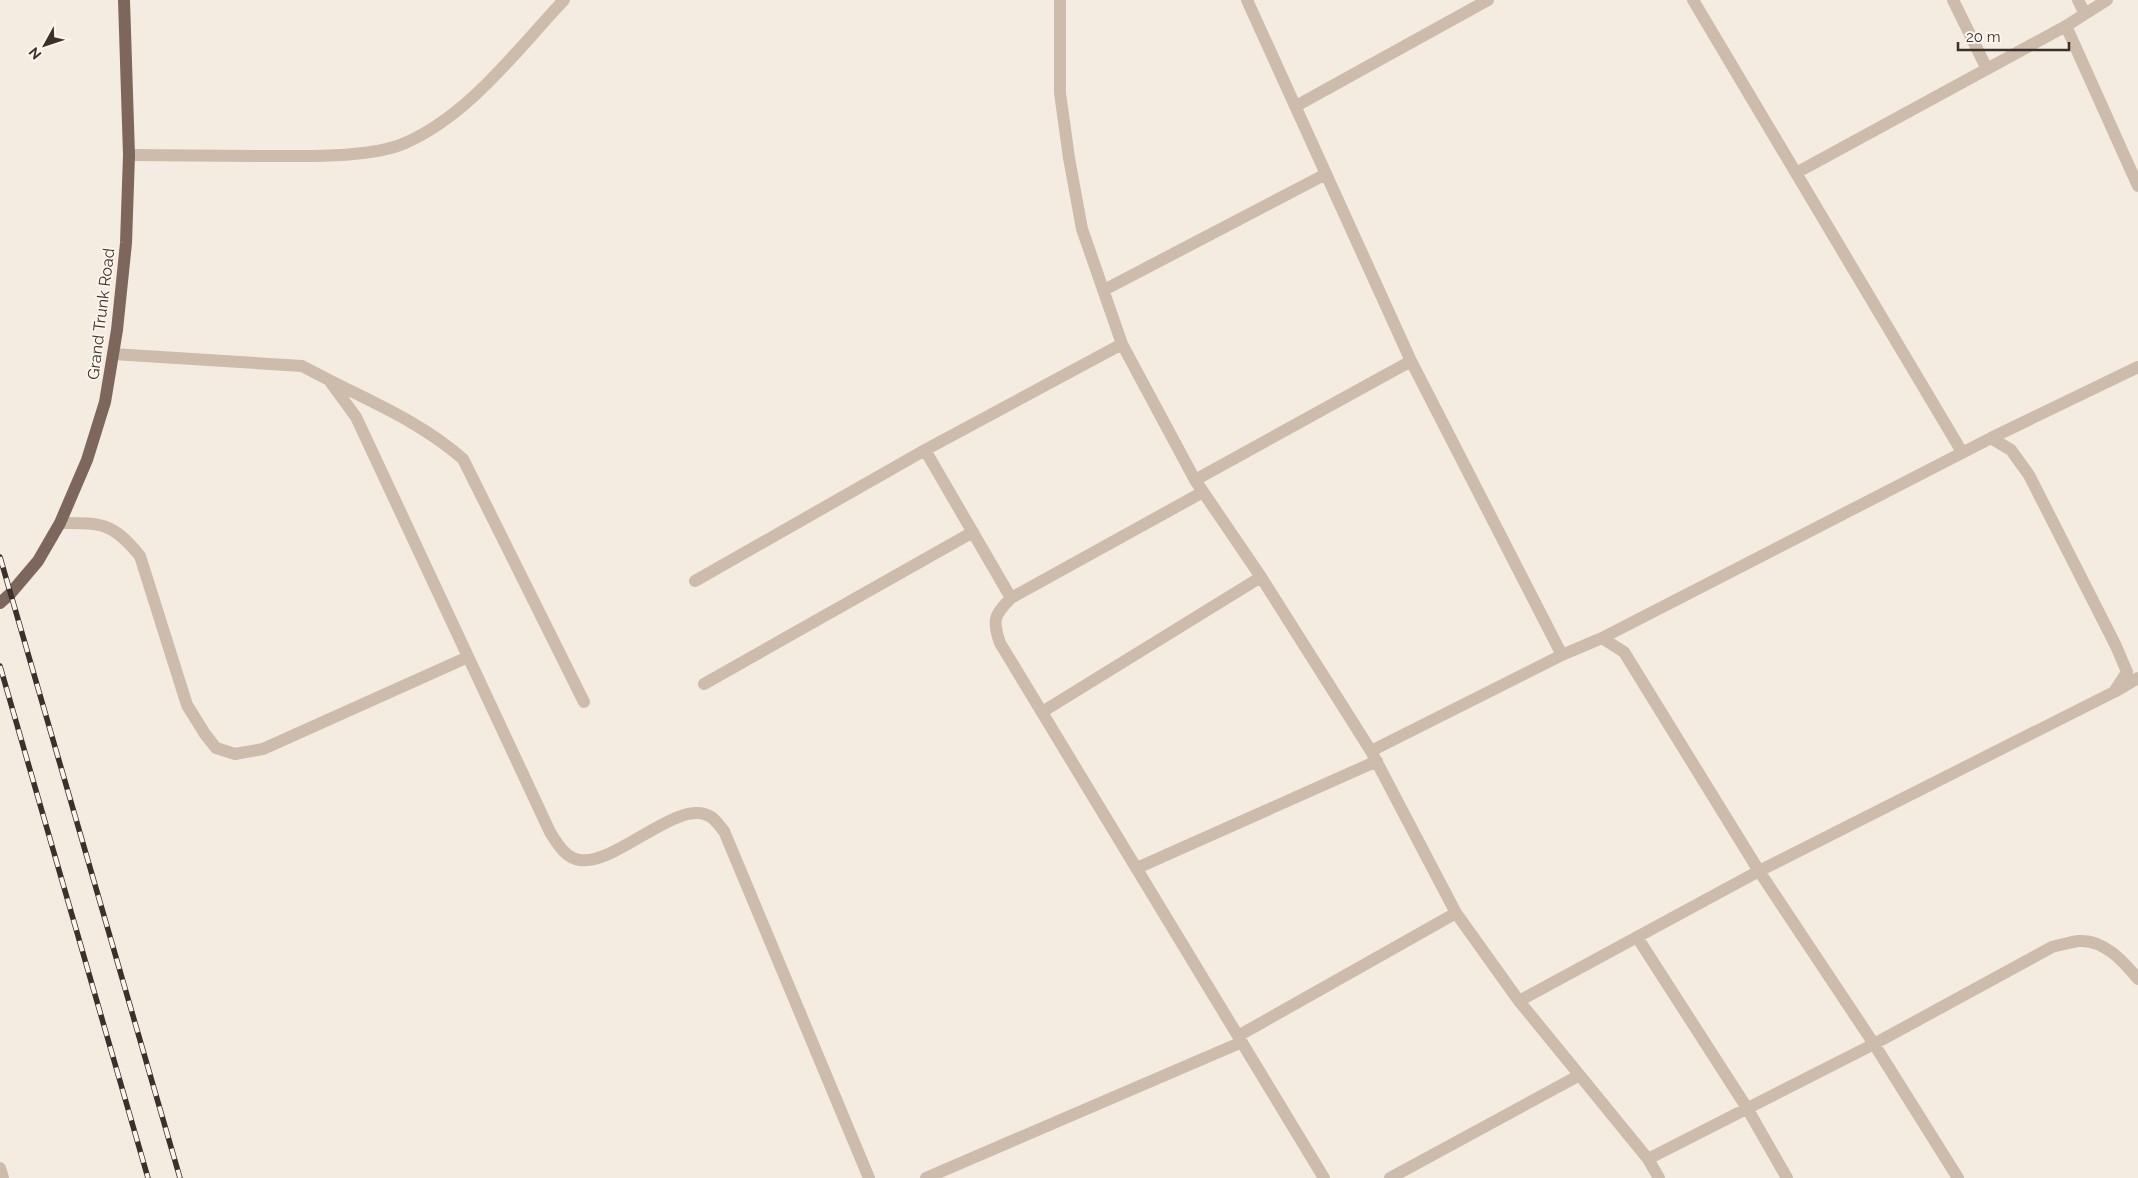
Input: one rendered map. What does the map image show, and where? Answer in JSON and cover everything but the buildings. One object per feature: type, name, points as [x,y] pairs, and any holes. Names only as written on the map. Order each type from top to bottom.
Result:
[{"type":"main road","name":"Grand Trunk Road","points":[[0,604],[38,561],[60,523],[90,452],[105,402],[113,354],[126,243],[129,155],[124,0]]},
{"type":"street","points":[[129,155],[311,156],[358,153],[404,144],[435,126],[468,102],[564,0]]},
{"type":"street","points":[[1060,0],[1060,93],[1069,158],[1082,229],[1122,344],[1195,480],[1261,577],[1374,756],[1456,913],[1519,1001],[1578,1076],[1648,1159],[1659,1178]]},
{"type":"street","points":[[1248,0],[1411,361],[1562,655]]},
{"type":"street","points":[[1296,106],[1488,0]]},
{"type":"street","points":[[1694,0],[1962,452]]},
{"type":"street","points":[[1953,0],[1987,69]]},
{"type":"street","points":[[2078,0],[2085,14]]},
{"type":"street","points":[[1796,172],[2066,26],[2106,0]]},
{"type":"street","points":[[2066,26],[2138,186]]},
{"type":"street","points":[[1104,290],[1326,174]]},
{"type":"street","points":[[695,581],[925,450],[1122,344]]},
{"type":"street","points":[[113,354],[302,366],[419,425],[443,442],[463,459],[584,702]]},
{"type":"street","points":[[1195,480],[1411,361]]},
{"type":"street","points":[[1136,868],[1374,756],[1562,655],[1602,638],[1962,452],[2138,367]]},
{"type":"street","points":[[329,380],[356,417],[550,832],[562,851],[579,860],[597,859],[680,816],[699,813],[712,817],[724,831],[869,1178]]},
{"type":"street","points":[[1991,438],[2011,450],[2029,475],[2116,646],[2126,672],[2114,692]]},
{"type":"street","points":[[925,450],[1011,598]]},
{"type":"street","points":[[1203,492],[1011,598],[998,610],[994,625],[1000,643],[1324,1178]]},
{"type":"street","points":[[60,523],[94,523],[111,527],[125,538],[140,556],[187,705],[204,734],[216,748],[235,754],[263,749],[468,657]]},
{"type":"street","points":[[704,684],[973,532]]},
{"type":"street","points":[[1042,712],[1261,577]]},
{"type":"street","points":[[1602,638],[1624,652],[1759,871],[1874,1044],[1958,1178]]},
{"type":"street","points":[[1519,1001],[1759,871],[2114,692],[2138,678]]},
{"type":"street","points":[[926,1178],[1240,1039],[1456,913]]},
{"type":"street","points":[[1637,937],[1747,1108],[1787,1178]]},
{"type":"street","points":[[1648,1159],[1874,1044],[2052,947],[2081,941],[2107,948],[2138,979]]},
{"type":"street","points":[[1390,1178],[1578,1076]]},
{"type":"street","points":[[0,1168],[4,1178]]},
{"type":"railway","points":[[0,557],[180,1178]]},
{"type":"railway","points":[[0,666],[148,1178]]}]
